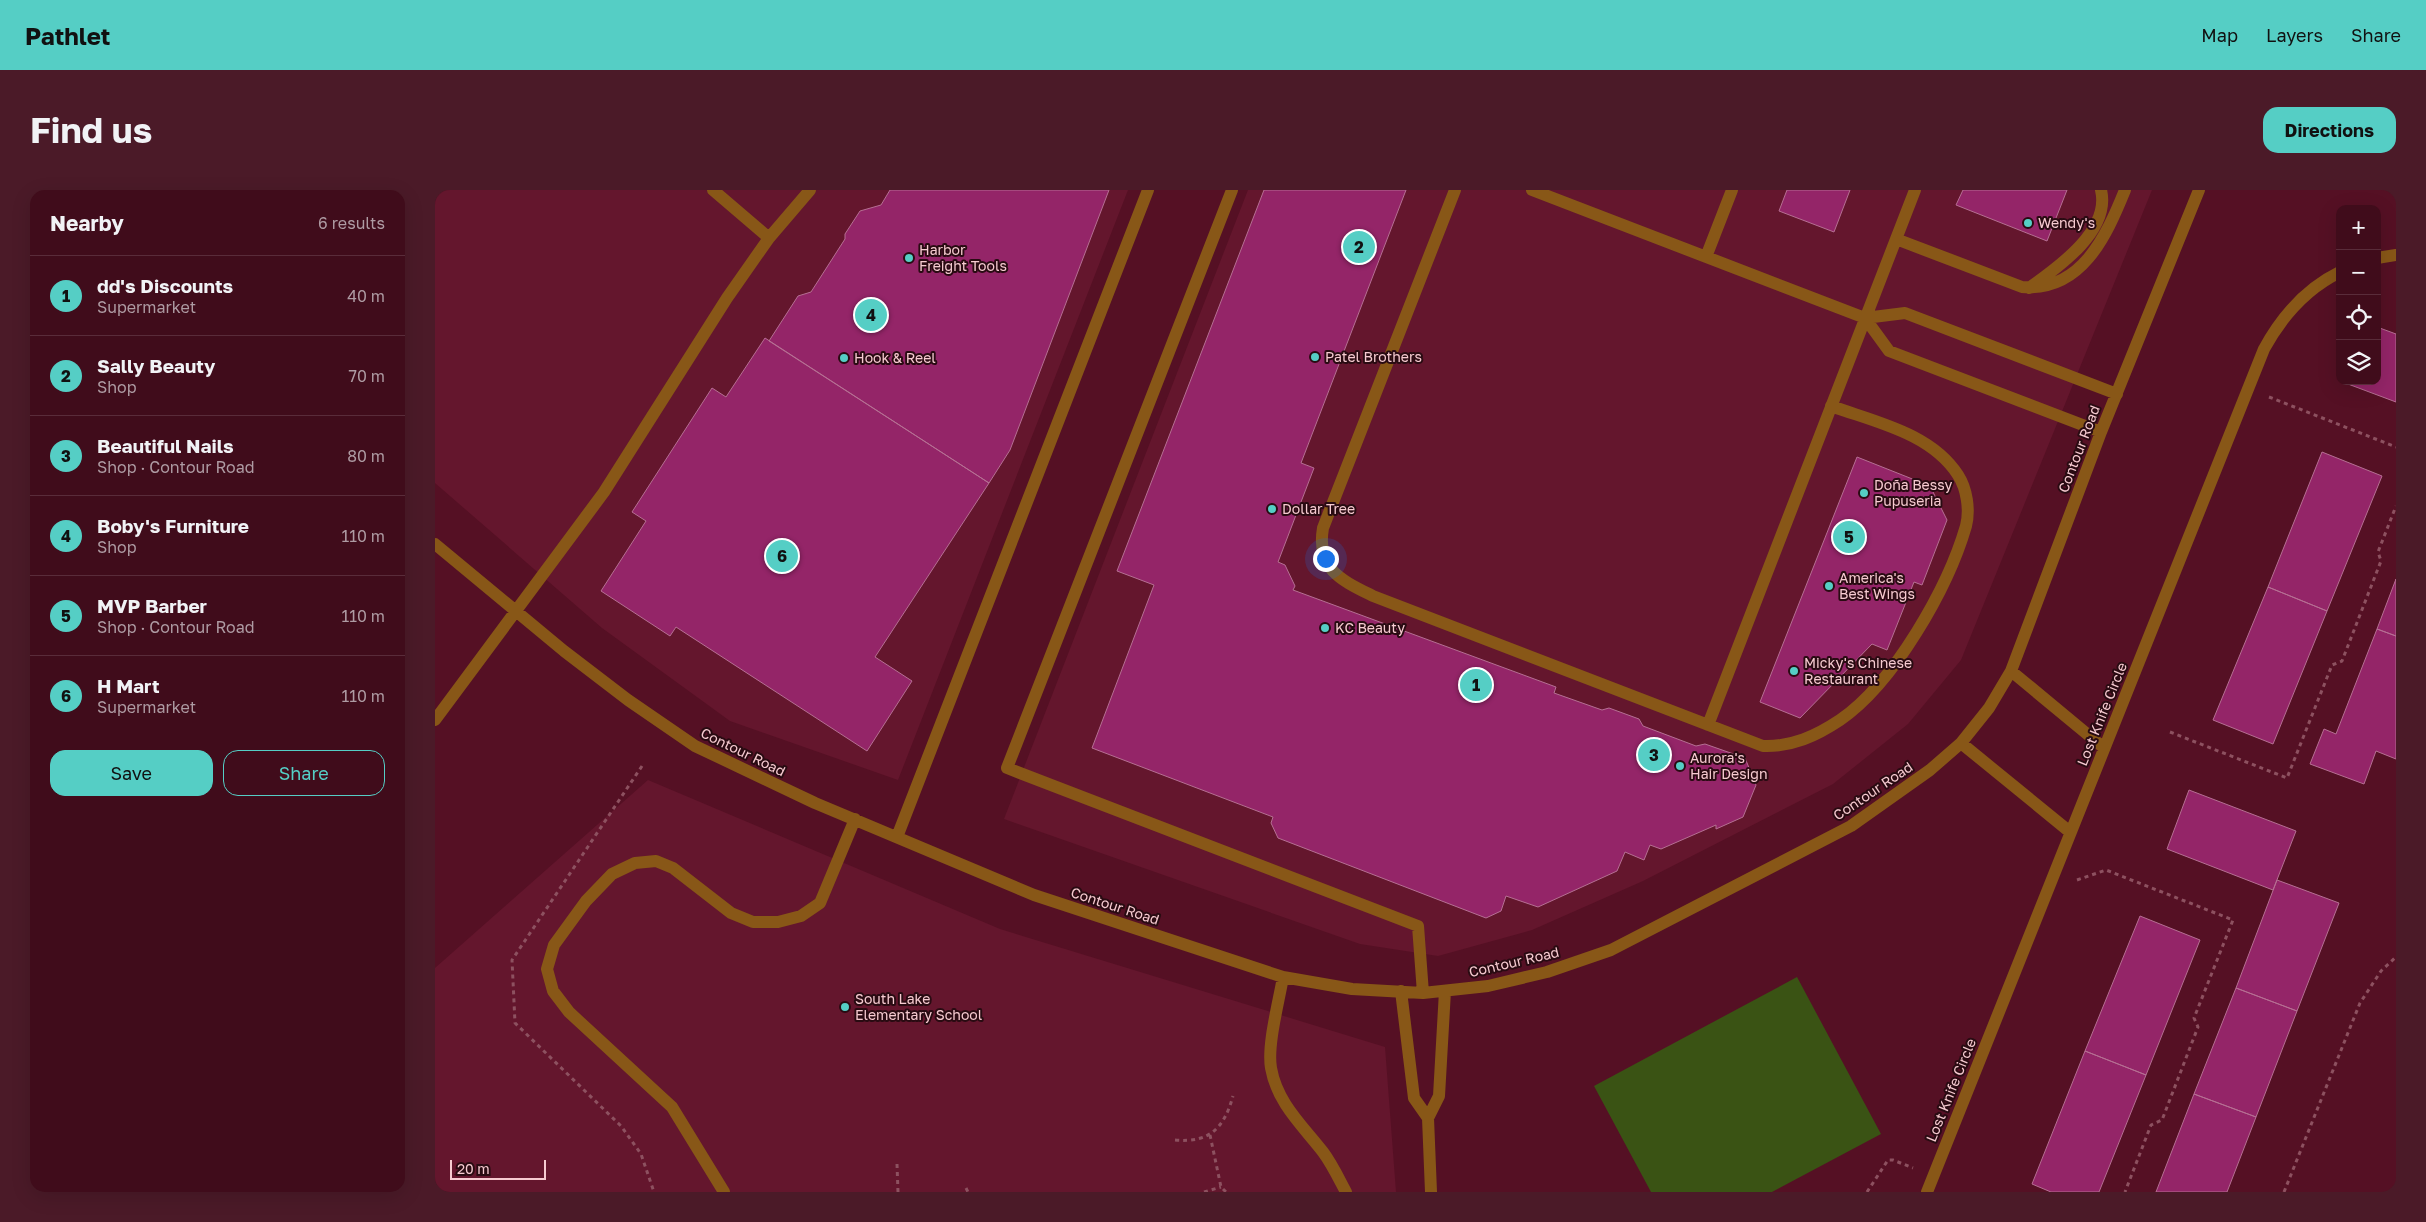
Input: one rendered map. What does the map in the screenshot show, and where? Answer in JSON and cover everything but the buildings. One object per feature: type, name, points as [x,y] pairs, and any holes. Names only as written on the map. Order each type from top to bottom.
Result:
[{"type":"street","points":[[713,190],[769,238]]},
{"type":"street","points":[[435,720],[604,492],[727,298],[769,238],[810,190]]},
{"type":"street","points":[[897,837],[1148,190]]},
{"type":"street","points":[[1232,190],[1007,768],[1418,926],[1423,993]]},
{"type":"street","points":[[1455,190],[1323,528],[1321,545],[1324,560],[1333,572],[1346,583],[1373,596],[1763,746],[1784,747],[1805,740],[1841,719],[1877,686],[1908,646],[1939,591],[1966,524],[1968,499],[1959,476],[1943,456],[1924,441],[1831,406]]},
{"type":"street","points":[[1532,190],[1865,318],[1905,313],[2117,394]]},
{"type":"street","points":[[1706,257],[1732,190]]},
{"type":"street","points":[[1707,725],[1915,190]]},
{"type":"street","points":[[2029,288],[2069,258],[2086,239],[2101,210],[2101,190]]},
{"type":"street","points":[[1896,239],[2022,287],[2042,288],[2062,280],[2081,266],[2099,246],[2111,225],[2125,190]]},
{"type":"street","name":"Contour Road","points":[[435,544],[515,611],[621,695],[695,746],[781,787],[1034,895],[1283,977],[1353,989],[1423,993],[1488,986],[1547,972],[1611,950],[1851,826],[1930,770],[1961,743],[1989,708],[2011,671],[2101,432],[2199,190]]},
{"type":"street","points":[[2381,257],[2396,255]]},
{"type":"street","name":"Lost Knife Circle","points":[[1927,1192],[2264,349],[2279,323],[2300,299],[2324,280],[2336,274]]},
{"type":"street","points":[[1865,318],[1889,351],[2101,432]]},
{"type":"street","points":[[2011,671],[2104,748]]},
{"type":"street","points":[[1961,743],[2070,832]]},
{"type":"street","points":[[724,1192],[672,1107],[569,1012],[553,992],[547,969],[554,945],[586,901],[612,874],[635,863],[656,861],[673,868],[731,913],[753,922],[778,922],[801,916],[819,903],[855,819]]},
{"type":"street","points":[[1283,977],[1272,1043],[1271,1067],[1279,1094],[1293,1117],[1324,1154],[1346,1192]]},
{"type":"street","points":[[1427,1118],[1439,1096],[1445,990]]},
{"type":"street","points":[[1401,991],[1414,1098],[1427,1118],[1431,1192]]},
{"type":"path","points":[[2248,389],[2396,447]]},
{"type":"path","points":[[2170,732],[2287,778],[2332,665],[2342,661],[2381,561],[2377,552],[2396,506]]},
{"type":"path","points":[[2047,889],[2106,870],[2233,920],[2194,1018],[2199,1028],[2162,1120],[2151,1125],[2125,1192]]},
{"type":"path","points":[[2284,1192],[2360,1003],[2381,971],[2396,956]]},
{"type":"path","points":[[1175,1140],[1186,1141],[1210,1135],[1222,1125],[1233,1096]]},
{"type":"path","points":[[1210,1135],[1221,1187],[1226,1192]]},
{"type":"path","points":[[1867,1192],[1886,1162],[1890,1160],[1933,1176]]},
{"type":"path","points":[[897,1164],[898,1192]]},
{"type":"path","points":[[1203,1192],[1221,1187]]},
{"type":"shaded area","points":[[435,190],[1128,190],[898,780],[730,721],[602,628],[435,483]]},
{"type":"shaded area","points":[[1248,190],[2152,190],[1961,660],[1908,724],[1833,784],[1643,881],[1532,930],[1438,956],[1360,944],[1004,819]]},
{"type":"shaded area","name":"South Lake Elementary School","points":[[648,780],[1000,929],[1385,1047],[1396,1192],[435,1192],[435,968]]},
{"type":"green space","points":[[1797,977],[1881,1134],[1772,1192],[1651,1192],[1594,1086]]},
{"type":"place","name":"Wendy's","points":[[2028,223]]},
{"type":"place","name":"Sally Beauty","points":[[1359,247]]},
{"type":"place","name":"Harbor Freight Tools","points":[[909,258]]},
{"type":"place","name":"Boby's Furniture","points":[[871,315]]},
{"type":"place","name":"Patel Brothers","points":[[1315,357]]},
{"type":"place","name":"Hook & Reel","points":[[844,358]]},
{"type":"place","name":"Doña Bessy Pupuseria","points":[[1864,493]]},
{"type":"place","name":"Dollar Tree","points":[[1272,509]]},
{"type":"place","name":"MVP Barber","points":[[1849,537]]},
{"type":"place","name":"H Mart","points":[[782,556]]},
{"type":"place","name":"America's Best Wings","points":[[1829,586]]},
{"type":"place","name":"KC Beauty","points":[[1325,628]]},
{"type":"place","name":"Micky's Chinese Restaurant","points":[[1794,671]]},
{"type":"place","name":"dd's Discounts","points":[[1476,685]]},
{"type":"place","name":"Beautiful Nails","points":[[1654,755]]},
{"type":"place","name":"Aurora's Hair Design","points":[[1680,766]]},
{"type":"place","name":"South Lake Elementary School","points":[[845,1007]]}]
